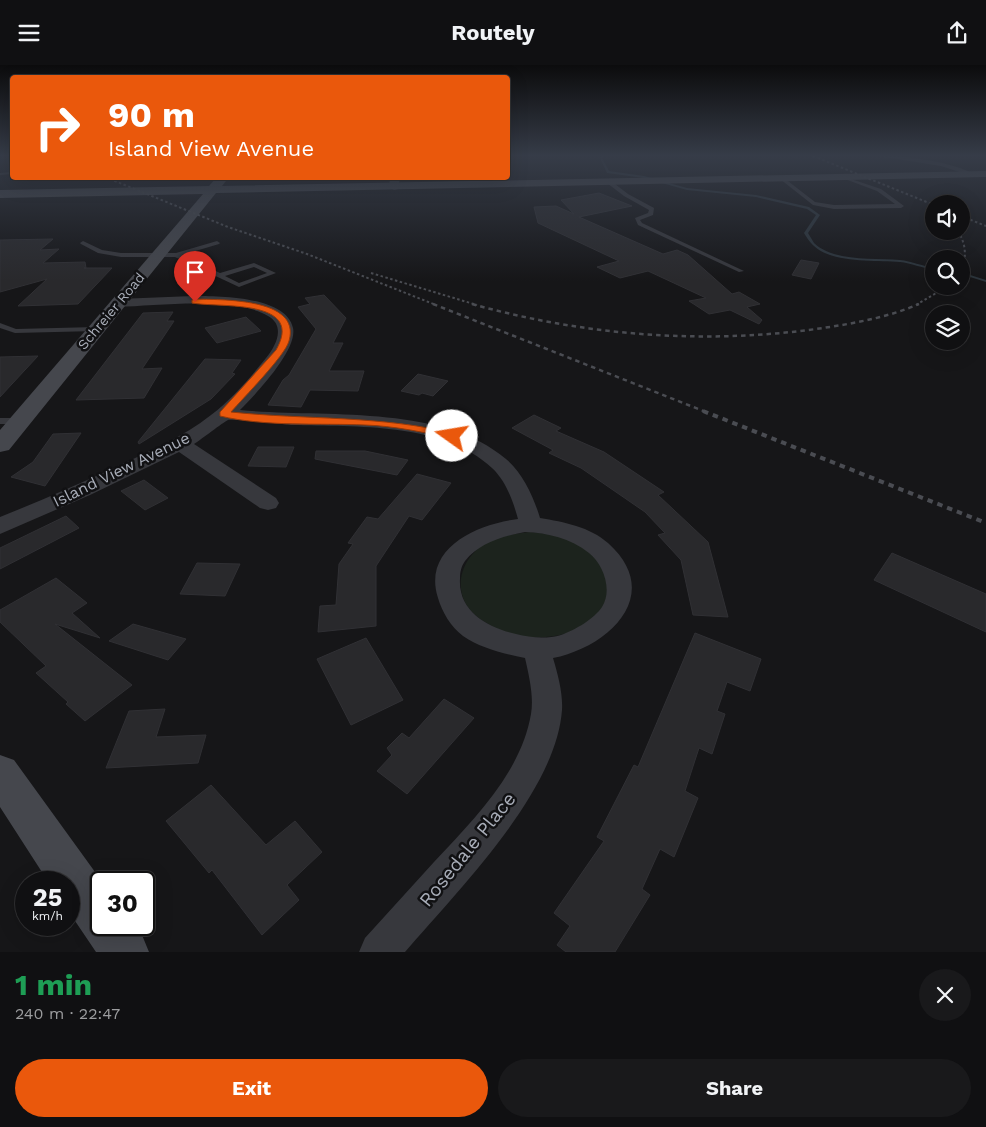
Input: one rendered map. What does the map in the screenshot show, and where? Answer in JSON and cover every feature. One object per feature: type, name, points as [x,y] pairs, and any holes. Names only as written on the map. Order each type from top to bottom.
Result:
[{"type":"street","name":"Schreier Road","points":[[0,445],[118,303],[167,254],[208,197]]},
{"type":"street","name":"Island View Avenue","points":[[0,526],[108,479],[180,444],[224,414],[285,342],[287,332],[282,320],[267,309],[234,303],[118,303]]},
{"type":"street","points":[[224,414],[270,419],[368,422],[433,431],[452,436],[485,452],[501,465],[524,501],[531,525]]},
{"type":"street","points":[[180,444],[268,503]]},
{"type":"street","points":[[531,525],[556,528],[586,539],[609,559],[616,571],[619,583],[619,596],[615,609],[608,620],[580,640],[565,645],[537,649],[483,636],[469,627],[458,616],[447,593],[446,580],[451,563],[461,550],[473,540],[497,529],[531,525]]},
{"type":"street","name":"Rosedale Place","points":[[379,952],[481,837],[519,784],[537,749],[547,714],[546,689],[537,649]]},
{"type":"street","points":[[0,773],[90,903]]},
{"type":"street","points":[[113,936],[124,952]]},
{"type":"lane","points":[[630,197],[652,209],[651,214],[637,219],[640,224],[741,271]]},
{"type":"lane","points":[[806,197],[813,203],[834,207],[901,206],[889,197]]},
{"type":"lane","points":[[83,243],[100,252],[121,255],[167,254],[217,243]]},
{"type":"lane","points":[[167,254],[221,275],[239,285],[273,273],[254,265],[221,275]]},
{"type":"lane","points":[[0,325],[15,331],[96,329]]},
{"type":"lane","points":[[0,421],[20,421]]},
{"type":"shaded area","points":[[529,532],[551,534],[575,542],[587,549],[603,568],[608,579],[605,605],[598,615],[579,629],[554,636],[529,637],[512,635],[480,619],[470,610],[464,600],[461,578],[464,568],[478,549],[488,542],[508,535]]},
{"type":"building","points":[[575,197],[610,197],[632,206],[579,217],[663,254],[677,250],[688,255],[732,294],[739,292],[760,304],[747,307],[762,320],[759,324],[730,310],[709,314],[689,301],[706,298],[648,271],[620,278],[597,267],[619,261],[538,223],[534,207],[556,206],[574,214],[561,200]]},
{"type":"building","points":[[53,239],[40,250],[59,249],[43,263],[85,262],[86,268],[112,268],[78,304],[18,306],[47,279],[0,292],[0,240]]},
{"type":"building","points":[[801,260],[819,263],[811,279],[792,275]]},
{"type":"building","points":[[324,295],[346,318],[333,343],[343,343],[329,371],[364,371],[358,391],[310,390],[301,407],[268,405],[283,380],[289,375],[316,329],[298,307],[310,304],[305,298]]},
{"type":"building","points":[[173,312],[167,321],[174,321],[142,369],[162,368],[144,398],[76,400],[143,313]]},
{"type":"building","points":[[246,317],[261,331],[217,343],[205,328]]},
{"type":"building","points":[[38,356],[12,384],[0,397],[0,357]]},
{"type":"building","points":[[205,359],[241,360],[232,373],[235,374],[211,399],[139,444],[138,442]]},
{"type":"building","points":[[418,374],[448,381],[433,396],[401,391]]},
{"type":"building","points":[[534,415],[561,428],[556,431],[604,452],[664,492],[658,495],[708,542],[728,617],[693,615],[681,560],[658,535],[665,533],[645,512],[581,468],[549,453],[553,450],[512,428]]},
{"type":"building","points":[[81,433],[45,486],[11,477],[33,462],[53,434]]},
{"type":"building","points":[[258,447],[294,447],[286,467],[248,466]]},
{"type":"building","points":[[316,451],[365,451],[408,460],[397,475],[315,459]]},
{"type":"building","points":[[417,474],[451,483],[422,520],[409,516],[376,566],[376,626],[318,632],[320,606],[336,605],[339,564],[353,544],[348,543],[367,517],[378,519]]},
{"type":"building","points":[[144,480],[168,498],[145,510],[121,491]]},
{"type":"building","points":[[66,516],[79,528],[0,569],[0,548]]},
{"type":"building","points":[[892,553],[986,594],[986,632],[874,580]]},
{"type":"building","points":[[197,563],[240,564],[225,596],[180,594]]},
{"type":"building","points":[[56,578],[87,603],[72,613],[100,638],[55,624],[132,685],[85,721],[66,704],[68,702],[36,673],[46,666],[0,622],[0,610]]},
{"type":"building","points":[[133,624],[186,639],[168,660],[109,641]]},
{"type":"building","points":[[695,633],[761,659],[750,691],[727,682],[717,711],[725,714],[712,754],[699,748],[685,791],[698,798],[674,857],[660,849],[642,889],[650,895],[615,952],[566,952],[557,945],[570,926],[554,913],[604,841],[597,837],[634,765],[638,767]]},
{"type":"building","points":[[366,638],[403,700],[351,725],[317,659]]},
{"type":"building","points":[[444,699],[474,718],[407,794],[377,771],[392,755],[387,748],[402,733],[409,738]]},
{"type":"building","points":[[165,709],[156,737],[206,735],[198,763],[106,768],[129,711]]},
{"type":"building","points":[[211,785],[266,845],[295,821],[322,852],[287,885],[299,900],[262,935],[212,870],[209,873],[166,821]]},
{"type":"waterway","points":[[762,197],[808,208],[818,215],[806,233],[812,243],[833,255],[903,262],[925,267]]},
{"type":"waterway","points":[[970,276],[986,281]]},
{"type":"railway","points":[[155,197],[228,227],[307,254],[436,305]]},
{"type":"railway","points":[[915,197],[925,201]]},
{"type":"railway","points":[[970,220],[986,226]]},
{"type":"railway","points":[[962,240],[965,250]]},
{"type":"railway","points":[[371,273],[477,305]]},
{"type":"railway","points":[[916,305],[933,295]]},
{"type":"railway","points":[[433,304],[706,412]]},
{"type":"railway","points":[[472,304],[559,324],[603,330],[691,336],[735,336],[823,328],[872,319],[896,313],[919,304]]},
{"type":"railway","points":[[703,411],[986,523]]},
{"type":"route","points":[[195,302],[214,301],[252,305],[267,309],[282,320],[286,328],[285,342],[279,351],[224,414],[270,419],[368,422],[433,431],[452,436]]}]
